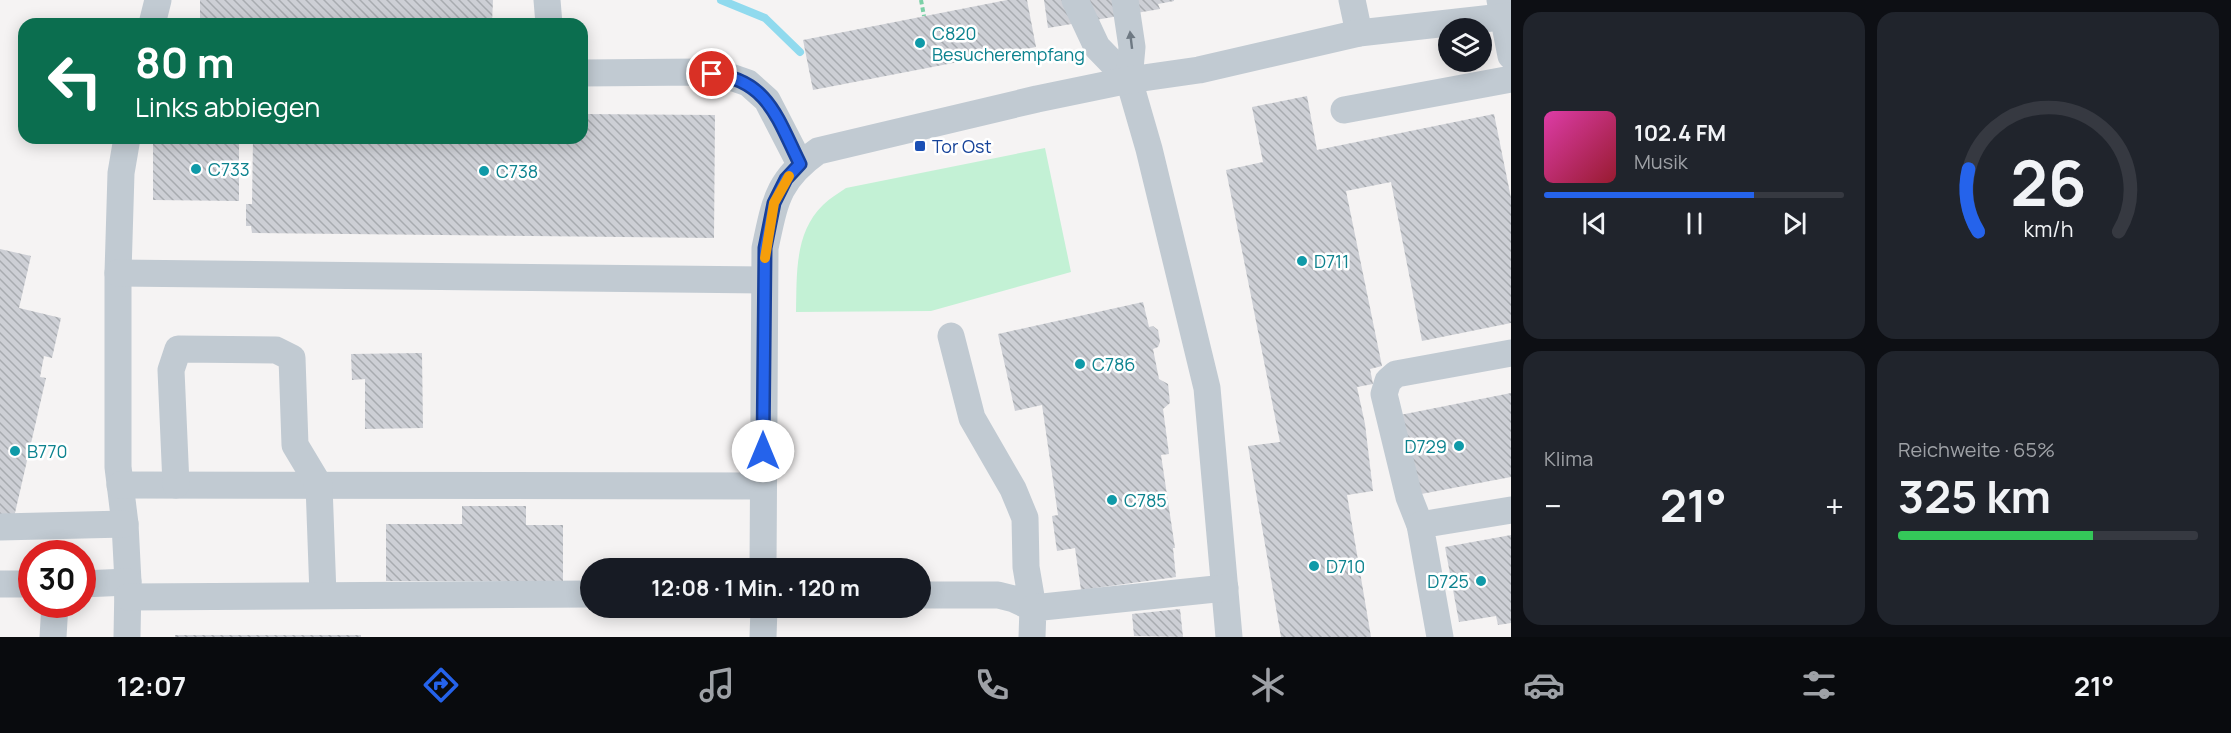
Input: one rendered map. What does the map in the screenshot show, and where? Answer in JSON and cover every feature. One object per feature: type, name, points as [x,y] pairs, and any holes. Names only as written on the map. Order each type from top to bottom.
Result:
[{"type":"street","points":[[154,18],[158,0]]},
{"type":"street","points":[[547,0],[548,18]]},
{"type":"street","points":[[1075,0],[1097,47],[1129,80]]},
{"type":"street","points":[[1125,0],[1132,47],[1129,80],[1149,149],[1207,388],[1229,637]]},
{"type":"street","points":[[1352,0],[1359,33]]},
{"type":"street","points":[[762,558],[765,248],[774,203],[786,179],[800,164],[818,151],[1037,99],[1129,80],[1199,69],[1359,33],[1505,11],[1511,56]]},
{"type":"street","points":[[588,73],[700,72],[725,75],[748,83],[767,100],[800,164]]},
{"type":"street","points":[[1344,110],[1511,79]]},
{"type":"street","points":[[126,144],[121,173],[118,273],[120,485],[125,524],[128,637]]},
{"type":"street","points":[[118,273],[764,280]]},
{"type":"street","points":[[951,336],[972,418],[1013,489],[1024,518],[1026,567],[1034,608],[1032,637]]},
{"type":"street","points":[[176,485],[171,370],[178,350],[276,350],[292,358],[295,445],[319,485],[323,596]]},
{"type":"street","points":[[1440,637],[1420,525],[1409,497],[1384,394],[1388,381],[1396,374],[1511,353]]},
{"type":"street","points":[[120,485],[763,486]]},
{"type":"street","points":[[1420,525],[1511,510]]},
{"type":"street","points":[[0,527],[125,524]]},
{"type":"street","points":[[0,584],[18,584]]},
{"type":"street","points":[[96,586],[128,589],[323,596],[580,594]]},
{"type":"street","points":[[931,595],[998,595],[1034,608],[1225,588]]},
{"type":"street","points":[[53,637],[54,618]]},
{"type":"street","points":[[763,637],[764,618]]},
{"type":"path","points":[[921,0],[924,16]]},
{"type":"green space","points":[[1045,148],[1071,272],[931,311],[796,312],[797,269],[807,228],[823,205],[846,188]]},
{"type":"building","points":[[200,0],[493,0],[492,18],[200,18]]},
{"type":"building","name":"C820 Besucherempfang","points":[[1007,0],[1027,0],[1036,47],[813,90],[803,40]]},
{"type":"building","points":[[1044,0],[1174,1],[1158,4],[1160,9],[1048,28]]},
{"type":"building","name":"D711","points":[[1307,96],[1317,150],[1494,114],[1511,198],[1511,323],[1422,341],[1391,182],[1346,191],[1382,366],[1370,369],[1373,384],[1357,387],[1365,424],[1373,491],[1347,495],[1371,637],[1281,637],[1248,446],[1280,442],[1226,170],[1263,162],[1252,107]]},
{"type":"building","name":"C738","points":[[588,114],[715,115],[714,238],[252,233],[251,226],[246,226],[246,204],[252,204],[253,144],[588,144]]},
{"type":"building","name":"C733","points":[[153,144],[239,144],[239,201],[153,200]]},
{"type":"building","name":"B770","points":[[0,249],[31,256],[19,308],[61,318],[52,358],[44,356],[40,377],[46,378],[12,526],[0,523]]},
{"type":"building","points":[[1143,302],[1149,327],[1153,326],[1158,330],[1160,342],[1158,347],[1153,349],[1159,379],[1168,384],[1170,403],[1163,409],[1169,454],[1161,455],[1175,548],[1173,548],[1176,577],[1081,590],[1075,548],[1057,551],[1052,516],[1058,515],[1042,405],[1015,411],[998,334]]},
{"type":"building","points":[[422,353],[423,428],[365,429],[365,379],[352,380],[351,354]]},
{"type":"building","name":"D729","points":[[1511,393],[1511,477],[1416,495],[1400,415]]},
{"type":"building","points":[[462,506],[526,506],[526,525],[563,525],[563,581],[386,581],[386,524],[462,524]]},
{"type":"building","name":"D725","points":[[1511,535],[1511,623],[1498,625],[1496,616],[1459,622],[1445,547]]},
{"type":"building","points":[[1180,609],[1183,637],[1134,636],[1132,614]]},
{"type":"building","points":[[175,635],[361,635],[361,637],[175,637]]},
{"type":"waterway","points":[[721,0],[765,18],[800,52]]},
{"type":"slow traffic","points":[[765,258],[774,203],[789,176]]},
{"type":"place","name":"C820 Besucherempfang","points":[[920,43]]},
{"type":"place","name":"Tor Ost","points":[[920,146]]},
{"type":"place","name":"C733","points":[[196,169]]},
{"type":"place","name":"C738","points":[[484,171]]},
{"type":"place","name":"D711","points":[[1302,261]]},
{"type":"place","name":"C786","points":[[1080,364]]},
{"type":"place","name":"D729","points":[[1459,446]]},
{"type":"place","name":"B770","points":[[15,451]]},
{"type":"place","name":"C785","points":[[1112,500]]},
{"type":"place","name":"D710","points":[[1314,566]]},
{"type":"place","name":"D725","points":[[1481,581]]},
{"type":"route","points":[[712,74],[725,75],[748,83],[767,100],[800,164],[786,179],[774,203],[765,248],[763,451]]}]
